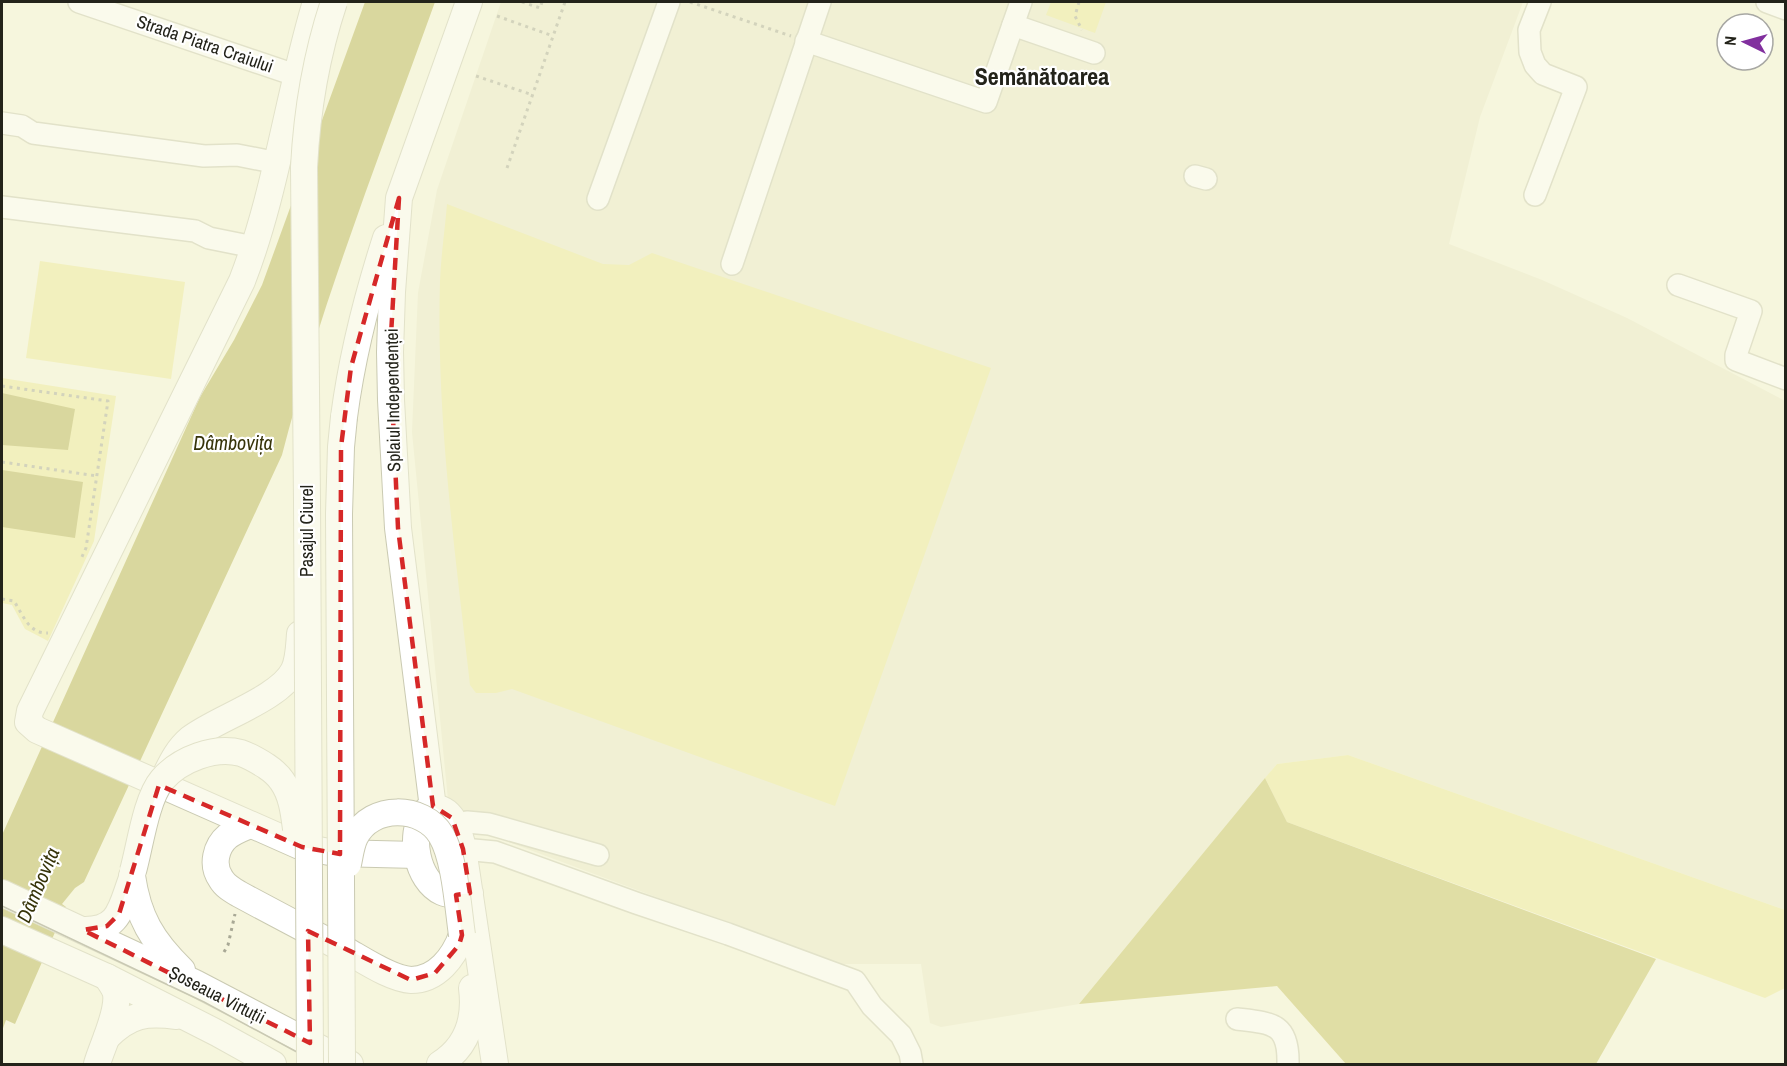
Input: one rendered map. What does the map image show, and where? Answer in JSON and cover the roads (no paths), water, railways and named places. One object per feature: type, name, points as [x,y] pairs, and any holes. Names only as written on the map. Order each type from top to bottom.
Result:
[{"type":"main road","points":[[316,2],[278,163],[242,281],[30,711],[28,722],[37,730],[292,844],[335,853],[417,855]]},
{"type":"main road","name":"Pasajul Ciurel","points":[[310,1065],[304,167],[311,91],[334,2]]},
{"type":"main road","name":"Splaiul Independenței","points":[[433,808],[398,528],[393,459],[390,352],[392,292],[399,198],[469,2]]},
{"type":"main road","name":"Pasajul Ciurel","points":[[342,1065],[339,514],[344,417],[351,367],[362,320],[399,198]]},
{"type":"main road","points":[[83,930],[101,929],[119,914],[133,873],[153,797],[174,757],[191,738],[288,680],[297,662],[303,603],[307,589]]},
{"type":"main road","points":[[164,778],[187,760],[227,751],[241,753],[272,770],[282,780],[291,798],[302,869],[308,891]]},
{"type":"main road","points":[[470,893],[449,894],[434,888],[427,880],[417,855],[418,826],[427,810],[439,808],[448,813],[460,838],[470,893],[495,1065]]},
{"type":"main road","points":[[341,915],[351,849],[356,835],[364,826],[390,813],[410,813],[429,821],[436,827],[443,837],[452,866],[474,1006],[470,1027],[461,1045],[440,1065]]},
{"type":"main road","points":[[250,825],[227,837],[222,843],[216,857],[217,872],[221,880],[239,894],[368,963],[402,978],[423,979],[446,964],[462,935]]},
{"type":"main road","points":[[133,873],[136,902],[153,938],[195,983]]},
{"type":"main road","name":"Șoseaua Virtuții","points":[[2,893],[195,983],[350,1065]]},
{"type":"main road","name":"Șoseaua Virtuții","points":[[2,930],[107,977],[273,1065]]},
{"type":"main road","points":[[97,1065],[107,1037],[116,999],[114,987],[107,977]]},
{"type":"main road","points":[[107,1037],[122,1024],[138,1016],[156,1014],[187,1018]]},
{"type":"street","name":"Strada Piatra Craiului","points":[[79,2],[298,76]]},
{"type":"street","points":[[647,31],[658,2]]},
{"type":"street","points":[[598,199],[669,2]]},
{"type":"street","points":[[667,39],[681,2]]},
{"type":"street","points":[[732,264],[820,2]]},
{"type":"street","points":[[806,41],[986,102],[1021,2]]},
{"type":"street","points":[[1535,195],[1576,87],[1543,74],[1534,65],[1530,52],[1529,30],[1540,2]]},
{"type":"street","points":[[1767,2],[1785,9]]},
{"type":"street","points":[[1013,25],[1094,53]]},
{"type":"street","points":[[2,123],[22,126],[33,133],[204,156],[237,155],[278,163]]},
{"type":"street","points":[[598,199],[608,137]]},
{"type":"street","points":[[598,199],[630,145]]},
{"type":"street","points":[[2,207],[195,231],[209,238],[254,247]]},
{"type":"street","points":[[1678,285],[1750,311],[1736,360],[1785,379]]},
{"type":"street","points":[[598,855],[489,824],[467,822],[460,838],[855,981],[872,1006],[901,1035],[910,1053],[912,1065]]},
{"type":"street","points":[[1237,1019],[1266,1022],[1278,1029],[1286,1040],[1288,1065]]},
{"type":"water","name":"Dâmbovița","points":[[365,2],[435,2],[373,171],[315,340],[282,455],[84,882],[75,888],[62,904],[66,907],[15,1024],[6,1020],[2,1031],[2,835],[200,397],[234,340],[262,285]]},
{"type":"water","points":[[2,393],[75,409],[68,450],[2,445]]},
{"type":"water","points":[[2,470],[83,482],[75,538],[2,527]]},
{"type":"tram line","points":[[2,906],[204,1002],[319,1064]]},
{"type":"district","name":"Semănătoarea","points":[[1042,77]]}]
